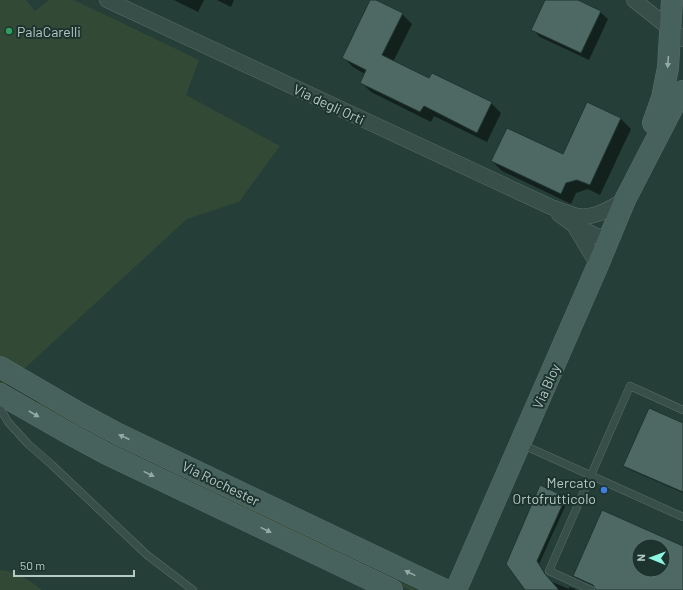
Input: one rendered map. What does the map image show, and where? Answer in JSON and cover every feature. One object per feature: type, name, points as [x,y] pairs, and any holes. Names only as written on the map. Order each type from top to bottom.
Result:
[{"type":"main road","points":[[634,181],[662,98],[676,22]]},
{"type":"main road","points":[[634,181],[683,91]]},
{"type":"main road","name":"Via Bloy","points":[[456,590],[634,181]]},
{"type":"main road","name":"Via Rochester","points":[[0,368],[78,414],[118,434],[445,590]]},
{"type":"main road","name":"Via Rochester","points":[[2,402],[68,433],[107,454],[392,590]]},
{"type":"street","name":"Via degli Orti","points":[[107,0],[551,207],[576,220],[596,236],[610,238]]},
{"type":"street","points":[[634,0],[676,22]]},
{"type":"street","points":[[598,265],[576,220],[608,210],[626,200]]},
{"type":"lane","points":[[592,590],[549,571],[630,386],[683,410]]},
{"type":"lane","points":[[2,402],[8,422],[28,444],[147,555],[193,590]]},
{"type":"lane","points":[[520,444],[683,517]]},
{"type":"green space","points":[[0,0],[26,0],[35,11],[49,0],[74,0],[199,60],[186,95],[280,146],[239,202],[187,219],[0,391]]},
{"type":"green space","points":[[39,401],[74,420],[417,590],[410,590],[72,423],[38,404]]},
{"type":"green space","points":[[0,570],[17,574],[42,590],[0,590]]},
{"type":"building","points":[[370,0],[376,0],[403,13],[382,55],[429,78],[432,73],[492,102],[477,133],[424,106],[420,112],[360,83],[366,70],[342,58]]},
{"type":"building","points":[[545,0],[578,0],[601,11],[581,53],[531,30]]},
{"type":"building","points":[[587,102],[621,118],[590,185],[577,180],[566,183],[561,194],[491,161],[507,128],[563,154]]},
{"type":"building","points":[[649,408],[683,423],[683,492],[623,466]]},
{"type":"building","points":[[540,485],[566,497],[537,561],[545,574],[559,590],[525,590],[506,564]]},
{"type":"building","points":[[602,510],[665,538],[631,538],[631,578],[671,578],[671,541],[683,546],[683,590],[596,590],[593,585],[573,576]]},
{"type":"place","name":"PalaCarelli","points":[[9,31]]},
{"type":"place","name":"Mercato Ortofrutticolo","points":[[604,490]]}]
